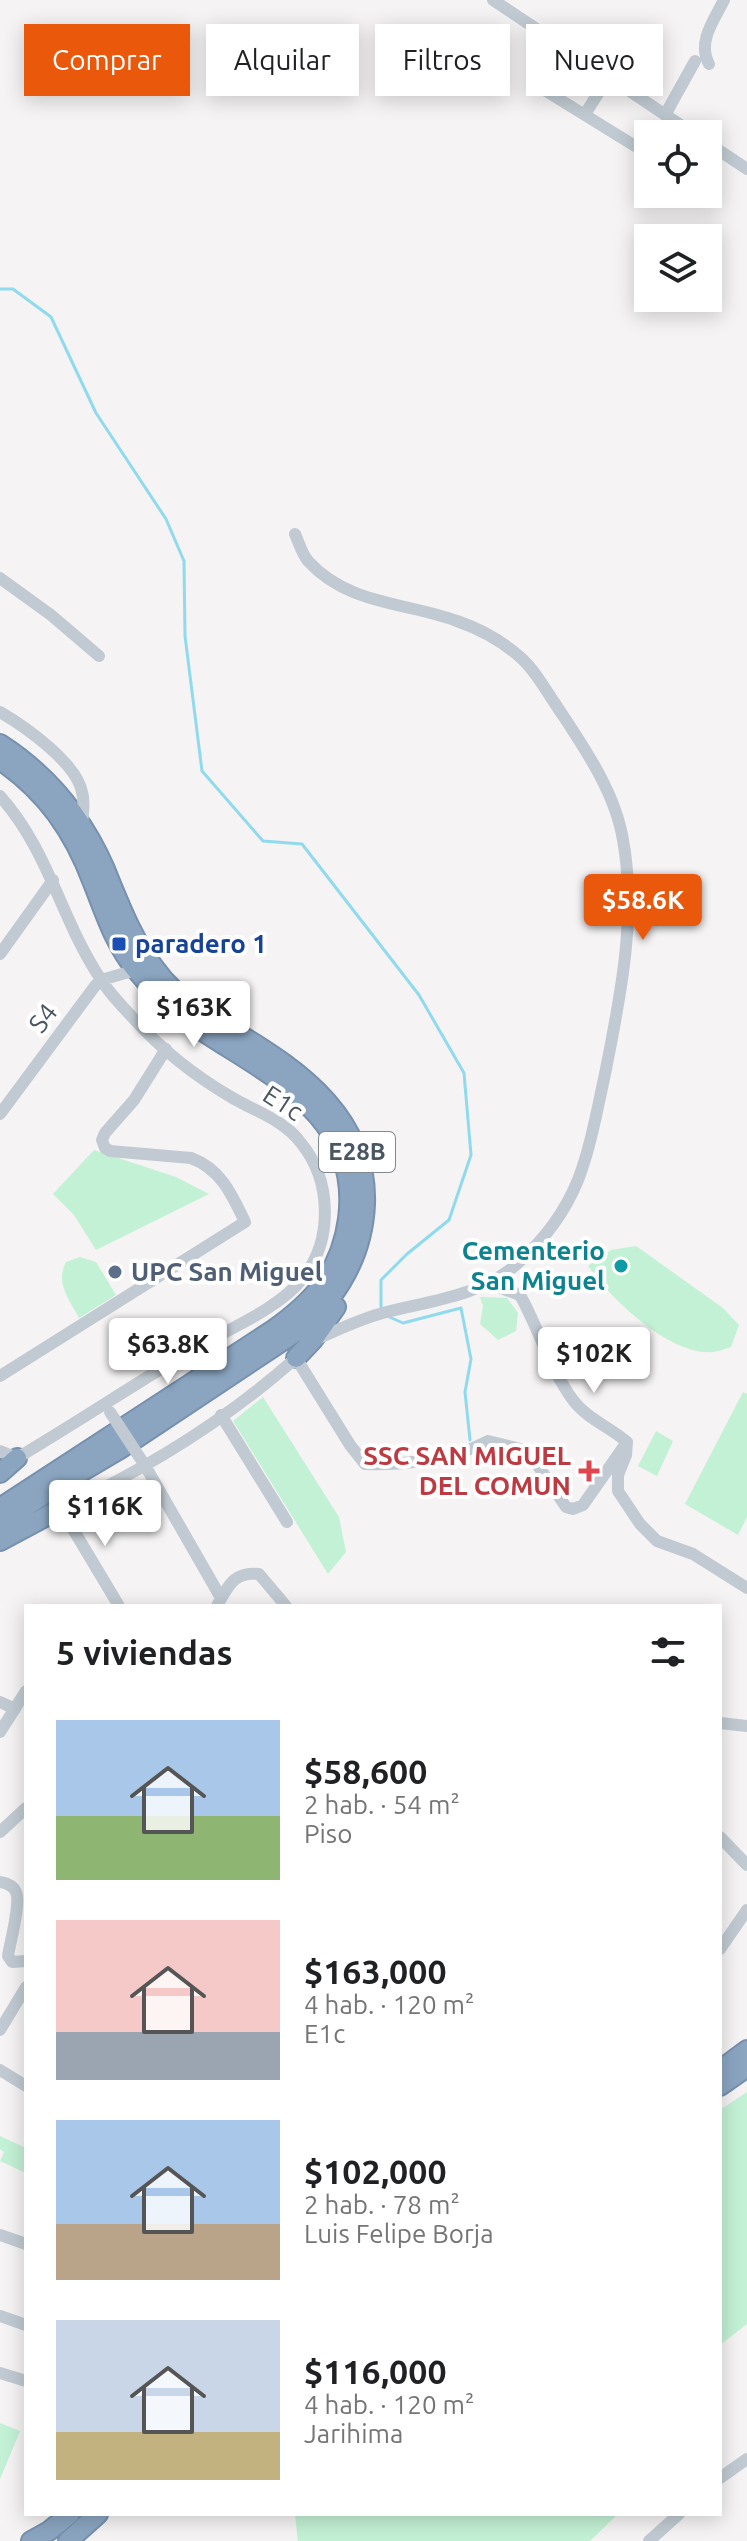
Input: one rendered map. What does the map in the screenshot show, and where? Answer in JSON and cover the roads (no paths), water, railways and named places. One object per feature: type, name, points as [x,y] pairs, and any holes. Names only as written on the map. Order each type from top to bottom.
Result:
[{"type":"highway","name":"E28B","points":[[0,744],[28,762],[68,803],[102,864],[135,938],[163,979],[212,1019],[297,1071],[342,1119],[358,1154],[365,1199],[359,1244],[329,1302],[315,1315],[276,1347],[0,1524]]},
{"type":"highway","name":"E28B","points":[[0,760],[39,791],[68,827],[113,933],[136,970],[190,1022],[282,1081],[321,1118],[346,1171],[348,1212],[343,1242],[320,1289],[294,1315],[0,1508]]},
{"type":"highway","points":[[296,1358],[333,1312],[341,1282]]},
{"type":"highway","points":[[0,1473],[9,1454]]},
{"type":"highway","points":[[0,1541],[60,1509]]},
{"type":"highway","points":[[722,2069],[747,2050]]},
{"type":"highway","points":[[722,2085],[747,2067]]},
{"type":"highway","points":[[31,2541],[68,2516]]},
{"type":"highway","points":[[68,2541],[96,2516]]},
{"type":"street","points":[[493,0],[528,24]]},
{"type":"street","points":[[709,64],[703,49],[704,42],[724,0]]},
{"type":"street","points":[[665,115],[695,61]]},
{"type":"street","points":[[554,96],[634,145]]},
{"type":"street","points":[[585,114],[596,96]]},
{"type":"street","points":[[636,96],[673,120]]},
{"type":"street","points":[[722,152],[747,169]]},
{"type":"street","points":[[295,534],[305,559],[334,585],[371,599],[456,621],[502,642],[523,660],[591,757],[623,836],[627,862],[626,935],[618,1010],[593,1132],[577,1182],[552,1227],[517,1265],[487,1283],[451,1297],[381,1314],[313,1340]]},
{"type":"street","points":[[0,578],[51,615],[99,656]]},
{"type":"street","points":[[0,712],[46,745],[78,781],[82,789],[82,827]]},
{"type":"street","name":"E1c","points":[[0,797],[34,842],[66,914],[101,980],[141,1026],[205,1081],[289,1128],[312,1159],[322,1189],[325,1222],[322,1242],[314,1264],[297,1286],[107,1408]]},
{"type":"street","points":[[0,954],[53,880]]},
{"type":"street","points":[[101,980],[136,970]]},
{"type":"street","name":"S4","points":[[0,1114],[101,980]]},
{"type":"street","points":[[0,1376],[245,1222],[230,1192],[215,1171],[204,1163],[191,1158],[110,1151],[105,1148],[102,1140],[105,1133],[134,1100],[166,1049]]},
{"type":"street","points":[[487,1283],[520,1295],[573,1400],[595,1421],[612,1429],[627,1442]]},
{"type":"street","points":[[118,1604],[60,1509],[144,1464],[221,1415],[265,1385],[296,1358],[365,1464],[403,1463],[451,1455],[488,1441],[528,1451],[566,1507],[573,1509],[583,1505],[627,1442]]},
{"type":"street","points":[[9,1454],[107,1408],[144,1464],[219,1602],[236,1577],[245,1573],[259,1574],[284,1604]]},
{"type":"street","points":[[221,1415],[287,1522]]},
{"type":"street","points":[[627,1442],[626,1455],[618,1475],[618,1491],[640,1524],[657,1541],[693,1554],[747,1588]]},
{"type":"street","points":[[0,1732],[24,1694]]},
{"type":"street","points":[[0,1702],[15,1709]]},
{"type":"street","points":[[722,1723],[747,1726]]},
{"type":"street","points":[[0,1832],[24,1810]]},
{"type":"street","points":[[722,1839],[747,1865]]},
{"type":"street","points":[[0,1882],[9,1884],[16,1891],[17,1905],[8,1956],[12,1962],[24,1961]]},
{"type":"street","points":[[722,1946],[747,1910]]},
{"type":"street","points":[[0,2030],[24,1990]]},
{"type":"street","points":[[0,2070],[24,2085]]},
{"type":"street","points":[[0,2235],[24,2243]]},
{"type":"street","points":[[0,2316],[24,2324]]},
{"type":"street","points":[[0,2373],[24,2380]]},
{"type":"street","points":[[722,2477],[747,2459]]},
{"type":"street","points":[[649,2541],[677,2516]]},
{"type":"waterway","points":[[0,289],[13,289],[51,317],[96,413],[166,519],[184,561],[185,636],[202,771],[263,841],[302,844],[419,995],[464,1073],[471,1155],[449,1220],[381,1280],[381,1308]]},
{"type":"waterway","points":[[387,1316],[403,1323],[461,1308],[471,1359],[465,1392],[470,1440]]},
{"type":"place","name":"paradero 1","points":[[119,944]]},
{"type":"place","name":"Cementerio San Miguel","points":[[621,1266]]},
{"type":"place","name":"UPC San Miguel","points":[[115,1272]]},
{"type":"place","name":"SSC SAN MIGUEL DEL COMUN","points":[[589,1471]]}]
